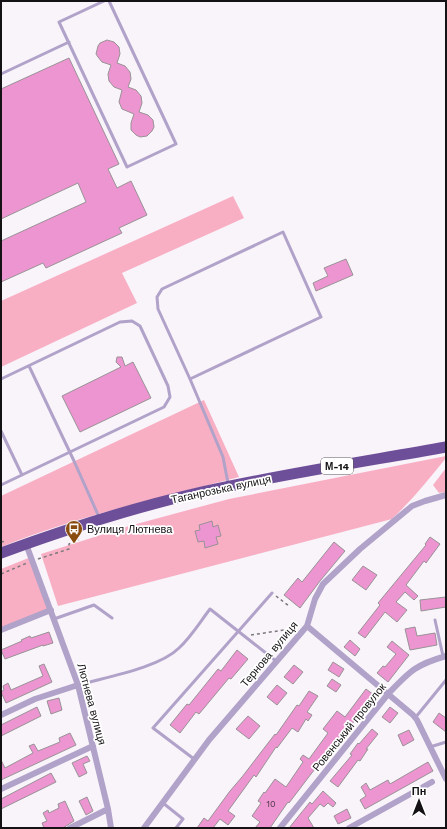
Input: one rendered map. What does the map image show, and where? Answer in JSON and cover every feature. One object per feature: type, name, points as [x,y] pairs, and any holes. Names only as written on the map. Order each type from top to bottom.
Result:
[{"type":"highway","name":"Таганрозька вулиця","points":[[1,553],[101,520],[168,500],[228,486],[446,446]]},
{"type":"street","name":"Тернова вулиця","points":[[144,828],[210,740],[307,626],[315,599],[323,584],[339,568],[412,506],[443,496]]},
{"type":"street","name":"Лютнева вулиця","points":[[26,544],[78,685],[108,809],[111,828]]},
{"type":"street","points":[[1,630],[51,610]]},
{"type":"street","points":[[307,626],[415,718],[446,779]]},
{"type":"street","name":"Ровенський провулок","points":[[280,828],[388,694],[414,668],[445,656]]},
{"type":"street","points":[[1,715],[35,699],[78,685]]},
{"type":"street","points":[[1,789],[93,746]]},
{"type":"street","points":[[349,828],[432,782]]},
{"type":"street","points":[[70,828],[108,809]]},
{"type":"lane","points":[[104,1],[59,22],[127,167],[176,144],[109,1]]},
{"type":"lane","points":[[1,74],[68,42]]},
{"type":"lane","points":[[190,379],[321,317],[283,232],[162,289],[157,297],[158,309],[223,457],[228,486]]},
{"type":"lane","points":[[1,379],[120,322],[132,321],[140,326],[168,386],[170,397],[164,407],[1,485]]},
{"type":"lane","points":[[29,366],[101,520]]},
{"type":"lane","points":[[1,432],[22,475]]},
{"type":"lane","points":[[195,760],[153,728],[272,593]]},
{"type":"lane","points":[[54,619],[94,605],[112,618]]},
{"type":"lane","points":[[78,685],[153,664],[167,657],[179,648],[210,609],[276,662]]},
{"type":"lane","points":[[435,620],[445,656]]},
{"type":"lane","points":[[415,718],[446,680]]},
{"type":"lane","points":[[430,747],[446,742]]},
{"type":"lane","points":[[163,803],[183,819],[176,828]]},
{"type":"path","points":[[1,574],[32,560],[69,549],[68,544],[79,540]]},
{"type":"path","points":[[1,542],[6,541]]},
{"type":"path","points":[[272,593],[289,606]]},
{"type":"path","points":[[244,636],[307,626]]},
{"type":"shaded area","points":[[233,196],[244,218],[122,273],[137,303],[1,367],[1,301]]},
{"type":"shaded area","points":[[204,400],[239,477],[89,517],[1,547],[1,496]]},
{"type":"shaded area","points":[[446,456],[446,458],[420,489],[392,519],[58,606],[41,554],[129,526],[229,499]]},
{"type":"shaded area","points":[[446,468],[446,492],[439,493],[433,485]]},
{"type":"shaded area","points":[[31,557],[49,610],[1,628],[1,569]]},
{"type":"building","points":[[107,40],[114,42],[119,47],[120,54],[117,63],[125,66],[130,72],[131,79],[128,87],[136,90],[141,96],[142,103],[139,112],[148,115],[153,120],[154,127],[147,136],[140,137],[131,130],[131,123],[134,114],[122,109],[119,102],[122,90],[114,87],[109,81],[108,74],[111,65],[102,62],[96,54],[100,43]]},
{"type":"building","points":[[69,58],[119,164],[108,169],[117,188],[131,181],[147,215],[119,228],[122,233],[46,268],[43,263],[1,282],[1,241],[86,202],[78,183],[1,219],[1,89]]},
{"type":"building","points":[[346,259],[353,275],[316,291],[313,283],[328,276],[324,268]]},
{"type":"building","points":[[117,357],[122,357],[125,366],[133,362],[151,398],[80,432],[62,396],[121,367],[116,362]]},
{"type":"building","points":[[212,521],[213,527],[218,525],[221,536],[216,537],[218,544],[205,548],[204,541],[198,542],[195,531],[200,530],[199,525]]},
{"type":"building","points":[[430,537],[440,544],[426,563],[424,561],[406,585],[418,596],[414,600],[405,592],[396,602],[407,610],[397,622],[385,612],[365,638],[358,633],[380,605],[378,603],[426,545],[425,544]]},
{"type":"building","points":[[334,542],[345,551],[300,608],[284,595],[298,578],[302,582]]},
{"type":"building","points":[[363,566],[377,575],[366,590],[352,580]]},
{"type":"building","points":[[446,597],[446,607],[421,611],[420,600]]},
{"type":"building","points":[[415,627],[417,636],[435,633],[437,645],[410,650],[405,629]]},
{"type":"building","points":[[49,632],[53,643],[43,645],[5,659],[1,650],[30,636],[31,638]]},
{"type":"building","points":[[350,640],[360,649],[355,656],[344,647]]},
{"type":"building","points":[[392,641],[409,655],[388,682],[377,673],[383,666],[385,667],[396,654],[387,647]]},
{"type":"building","points":[[237,650],[248,659],[231,679],[229,678],[199,714],[196,712],[180,733],[170,725],[187,704],[189,705],[218,669],[221,671]]},
{"type":"building","points":[[333,662],[344,669],[339,677],[328,670]]},
{"type":"building","points":[[44,664],[52,682],[6,703],[1,692],[4,690],[3,686],[8,683],[11,690],[43,676],[39,666]]},
{"type":"building","points":[[294,665],[303,672],[293,684],[284,677]]},
{"type":"building","points":[[332,679],[341,685],[336,692],[327,686]]},
{"type":"building","points":[[277,685],[287,693],[277,705],[267,697]]},
{"type":"building","points":[[366,689],[374,695],[333,749],[332,748],[289,803],[288,802],[270,828],[255,828],[260,822],[252,816],[261,803],[258,801],[264,792],[265,793],[275,779],[286,787],[303,762],[300,759],[303,755],[309,759],[328,733],[323,729],[337,711],[345,717]]},
{"type":"building","points":[[309,691],[318,696],[307,712],[312,715],[308,721],[306,719],[298,732],[292,728],[277,748],[276,747],[256,777],[254,775],[228,811],[235,816],[228,825],[220,819],[213,828],[197,828],[204,818],[208,821],[275,734],[276,735],[297,705],[299,706]]},
{"type":"building","points":[[59,698],[62,710],[51,714],[47,701]]},
{"type":"building","points":[[37,707],[41,716],[1,736],[1,725]]},
{"type":"building","points":[[390,707],[398,713],[390,723],[382,717]]},
{"type":"building","points":[[439,713],[446,718],[446,732],[433,722]]},
{"type":"building","points":[[248,716],[260,726],[249,739],[236,729]]},
{"type":"building","points":[[372,729],[378,734],[366,749],[368,749],[360,761],[358,760],[338,787],[330,781],[352,755],[350,754],[358,743],[359,744]]},
{"type":"building","points":[[409,730],[414,740],[403,746],[398,735]]},
{"type":"building","points":[[70,733],[76,745],[1,780],[1,760],[5,768],[33,753],[29,746],[34,744],[38,751],[60,742],[59,738]]},
{"type":"building","points":[[87,756],[90,761],[83,764],[87,773],[79,777],[72,763]]},
{"type":"building","points":[[428,762],[433,771],[365,809],[360,800],[366,796],[361,787],[366,783],[370,790],[388,780],[390,784]]},
{"type":"building","points":[[51,773],[56,782],[1,809],[1,799]]},
{"type":"building","points":[[323,791],[336,803],[333,807],[328,803],[324,807],[320,804],[308,818],[314,828],[289,828],[310,802],[312,804]]},
{"type":"building","points":[[87,797],[93,811],[86,815],[79,801]]},
{"type":"building","points":[[65,801],[74,821],[63,828],[44,828],[42,823],[47,821],[43,813],[48,810],[49,813],[59,808],[58,804]]},
{"type":"building","points":[[347,809],[351,818],[338,824],[334,816]]},
{"type":"place","name":"Вулиця Лютнева","points":[[74,544]]}]
